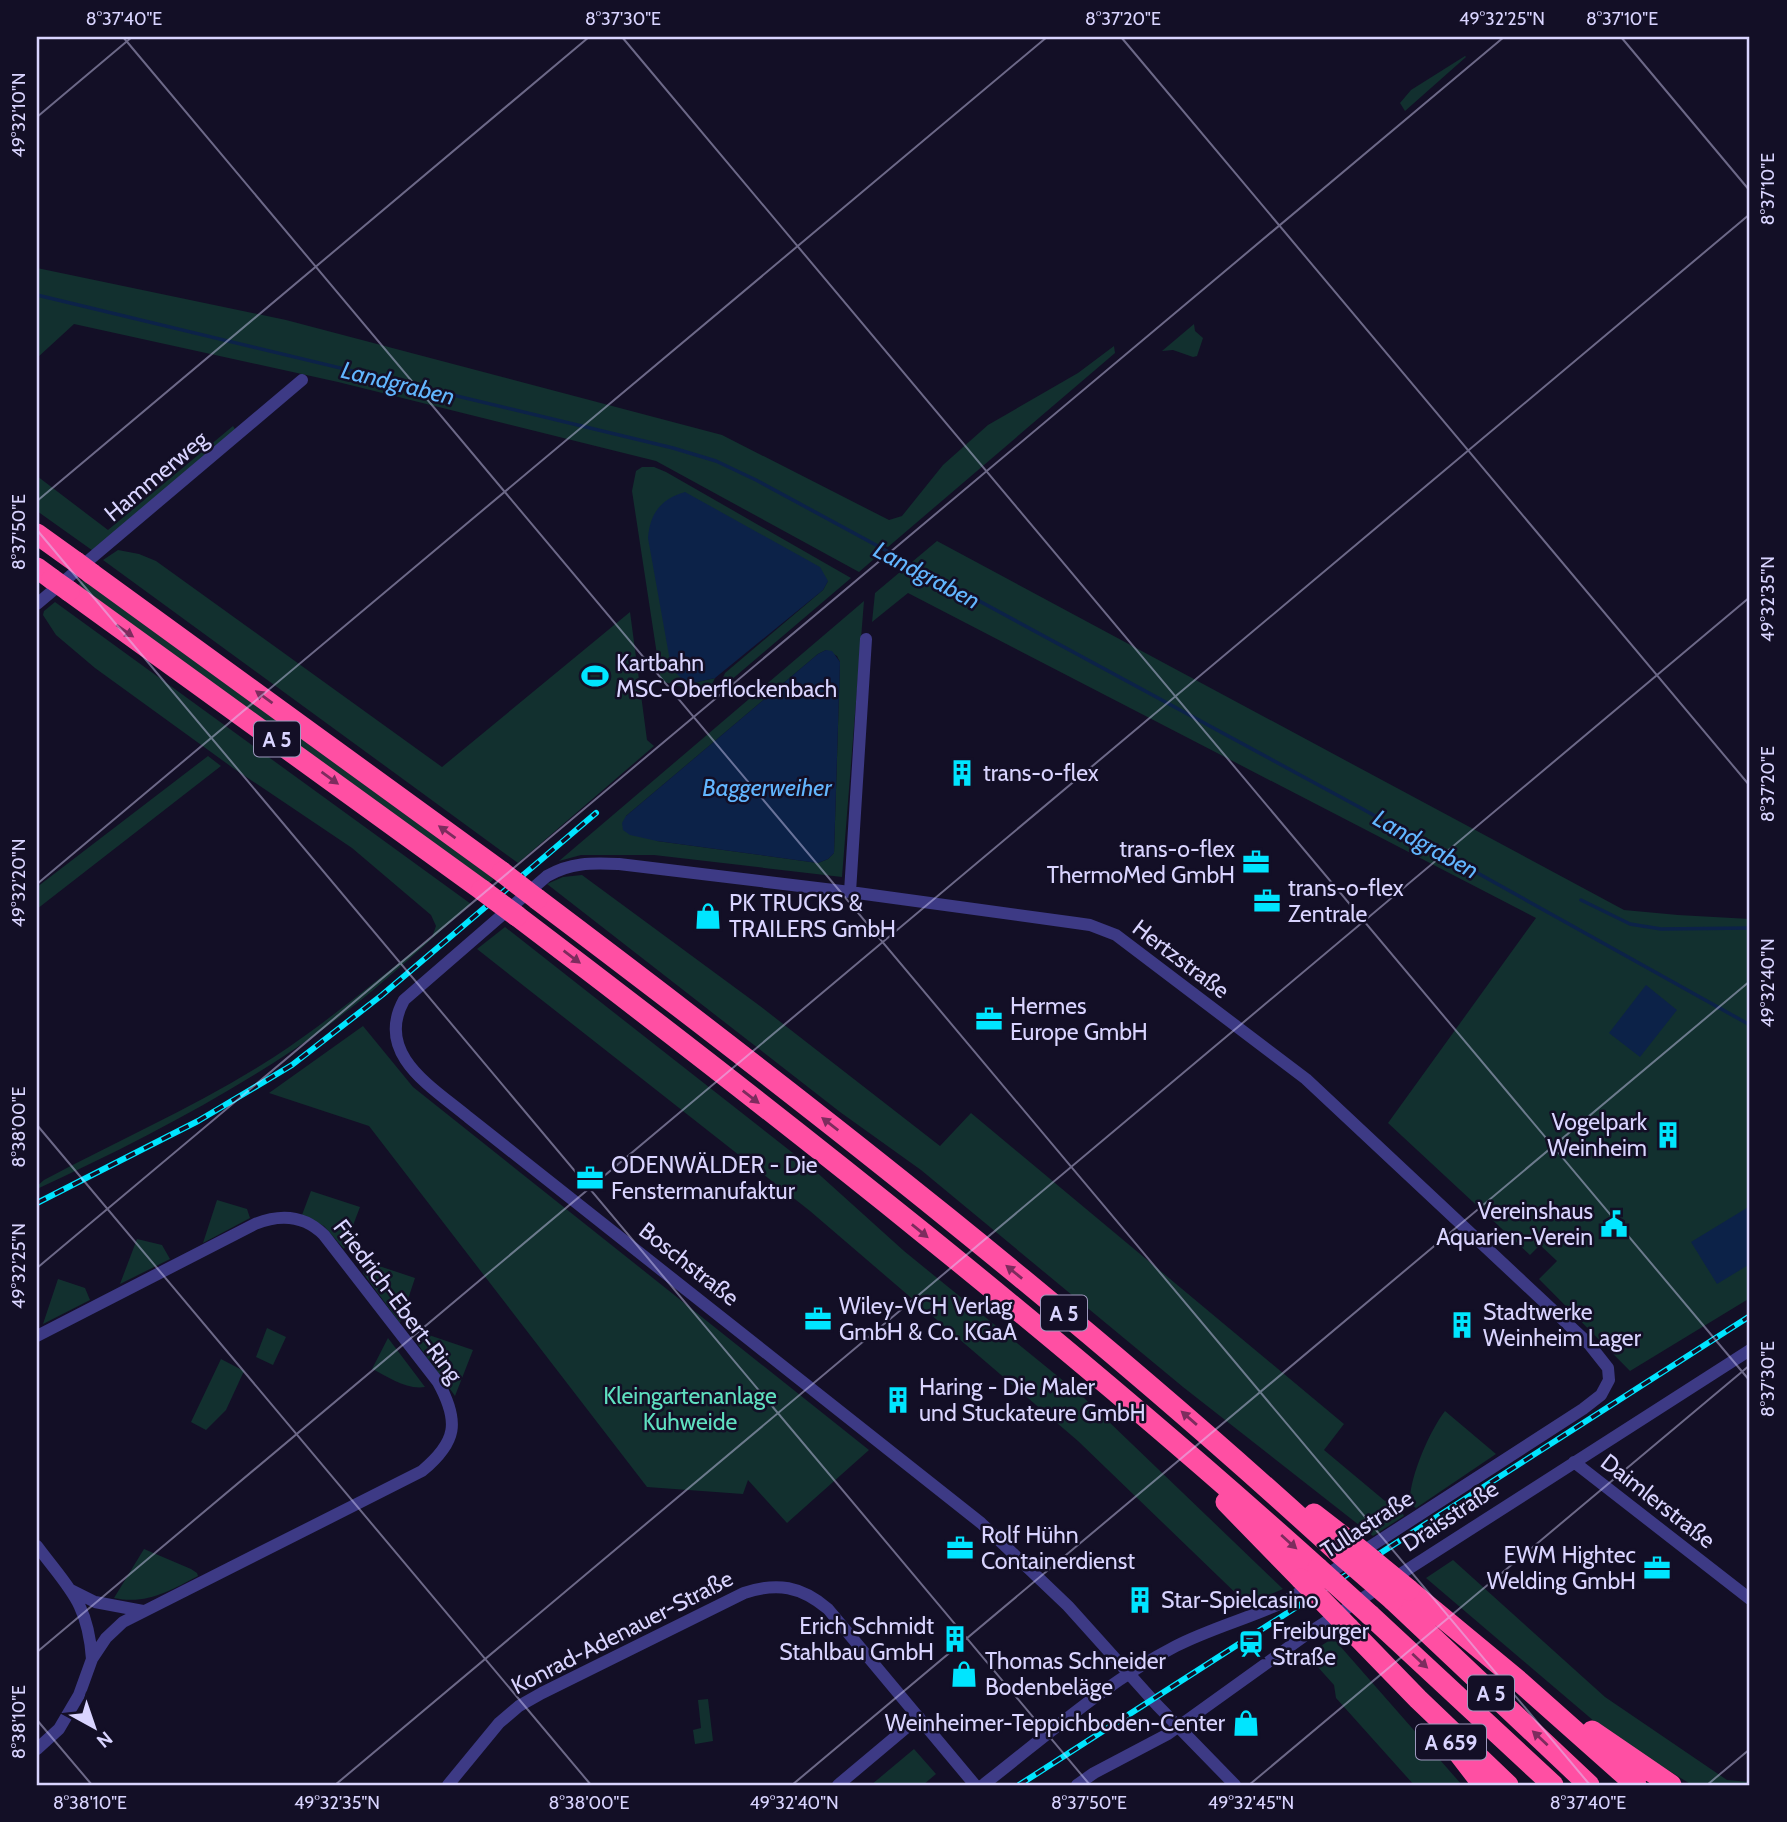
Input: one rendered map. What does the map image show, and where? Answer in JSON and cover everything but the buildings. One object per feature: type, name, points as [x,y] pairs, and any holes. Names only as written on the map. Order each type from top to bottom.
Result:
[{"type":"highway","name":"A 5","points":[[37,534],[502,872],[683,1009],[884,1166],[1159,1391],[1241,1463],[1401,1595],[1520,1682],[1671,1785]]},
{"type":"highway","name":"A 5","points":[[53,579],[517,916],[856,1179],[1164,1432],[1254,1532],[1370,1615],[1553,1785]]},
{"type":"highway","points":[[1309,1573],[1349,1628],[1508,1785]]},
{"type":"highway","name":"A 5","points":[[1401,1595],[1590,1785]]},
{"type":"highway","name":"A 5","points":[[1520,1682],[1636,1785]]},
{"type":"highway","name":"A 659","points":[[1418,1699],[1483,1785]]},
{"type":"street","name":"Hammerweg","points":[[37,604],[302,380]]},
{"type":"street","points":[[850,892],[866,639]]},
{"type":"street","name":"Hertzstraße","points":[[547,876],[582,863],[619,864],[850,892],[1090,925],[1104,930],[1127,942],[1306,1079],[1589,1344],[1608,1368],[1609,1380]]},
{"type":"street","name":"Boschstraße","points":[[547,876],[404,1000],[395,1028],[402,1056],[468,1117],[981,1523],[1068,1606],[1129,1675]]},
{"type":"street","name":"Friedrich-Ebert-Ring","points":[[37,1336],[255,1224],[269,1218],[290,1217],[312,1224],[324,1235],[438,1382],[449,1402],[452,1426],[444,1450],[422,1471],[123,1622],[106,1638],[92,1659],[79,1695],[59,1729],[37,1749]]},
{"type":"street","name":"Draisstraße","points":[[1077,1785],[1179,1727],[1310,1632],[1750,1350]]},
{"type":"street","name":"Tullastraße","points":[[983,1785],[1129,1675],[1193,1638],[1286,1601],[1583,1409],[1601,1395],[1609,1380]]},
{"type":"street","name":"Daimlerstraße","points":[[1574,1462],[1750,1599]]},
{"type":"street","name":"Friedrich-Ebert-Ring","points":[[37,1546],[71,1589],[83,1609],[90,1632],[92,1659]]},
{"type":"street","name":"Konrad-Adenauer-Straße","points":[[448,1785],[499,1723],[519,1706],[744,1593],[759,1588],[788,1587],[815,1598],[828,1609],[975,1785]]},
{"type":"street","name":"Friedrich-Ebert-Ring","points":[[71,1589],[95,1602],[144,1611]]},
{"type":"street","points":[[1129,1675],[1235,1785]]},
{"type":"street","points":[[838,1785],[919,1717]]},
{"type":"green space","points":[[1465,56],[1405,111],[1400,103],[1411,90]]},
{"type":"green space","points":[[37,268],[286,320],[722,435],[889,520],[902,516],[943,465],[988,425],[1078,373],[1114,346],[1115,353],[888,547],[880,544],[874,559],[859,572],[656,461],[338,382],[74,324],[37,358]]},
{"type":"green space","points":[[1194,324],[1195,331],[1203,338],[1197,356],[1173,350],[1162,351]]},
{"type":"green space","points":[[233,426],[238,434],[96,553],[37,511],[37,476],[108,530]]},
{"type":"green space","points":[[642,467],[654,467],[666,472],[851,578],[716,693],[725,673],[823,590],[828,581],[683,680],[693,683],[715,678],[707,694],[661,681],[632,491],[636,471]]},
{"type":"green space","points":[[937,541],[1624,910],[1750,919],[1750,1298],[1630,1371],[1539,1279],[1557,1261],[1540,1245],[1530,1255],[1388,1123],[1536,918],[908,593],[872,622],[875,593]]},
{"type":"green space","points":[[118,550],[156,561],[442,767],[630,612],[647,740],[654,746],[518,863],[103,560]]},
{"type":"green space","points":[[83,580],[494,879],[488,884],[78,585]]},
{"type":"green space","points":[[864,601],[842,877],[654,855],[581,855],[559,861]],"holes":[[[826,650],[837,656],[840,662],[834,853],[828,859],[818,863],[657,841],[626,816],[818,654]]]},
{"type":"green space","points":[[55,602],[471,904],[366,996],[295,1049],[187,1114],[37,1189],[44,1180],[189,1106],[274,1057],[432,937],[436,926],[431,915],[352,848],[233,768],[95,668],[56,635],[43,615]]},
{"type":"green space","points":[[208,756],[221,766],[37,909],[37,887]]},
{"type":"green space","points":[[582,875],[760,1006],[940,1146],[971,1113],[1344,1424],[1324,1450],[1385,1501],[1394,1496],[1404,1516],[1373,1536],[1183,1387],[921,1170],[840,1112],[547,884],[563,877]]},
{"type":"green space","points":[[505,927],[812,1168],[904,1251],[1082,1396],[1283,1589],[1247,1604],[1078,1441],[810,1211],[477,949]]},
{"type":"green space","name":"Kleingartenanlage Kuhweide","points":[[363,1026],[413,1087],[869,1450],[787,1523],[748,1480],[743,1494],[647,1487],[369,1126],[269,1093]]},
{"type":"green space","points":[[311,1191],[360,1207],[344,1249],[324,1226],[302,1215]]},
{"type":"green space","points":[[217,1200],[247,1209],[250,1218],[203,1243]]},
{"type":"green space","points":[[137,1239],[162,1245],[170,1259],[120,1284]]},
{"type":"green space","points":[[367,1262],[415,1278],[400,1323],[363,1273]]},
{"type":"green space","points":[[58,1279],[85,1288],[90,1300],[43,1324]]},
{"type":"green space","points":[[267,1328],[286,1337],[273,1365],[256,1357]]},
{"type":"green space","points":[[420,1332],[473,1350],[455,1396],[416,1342]]},
{"type":"green space","points":[[388,1338],[425,1387],[404,1385],[372,1369]]},
{"type":"green space","points":[[221,1359],[244,1371],[226,1410],[206,1430],[191,1422]]},
{"type":"green space","points":[[1445,1411],[1496,1454],[1416,1508],[1410,1504],[1410,1494],[1416,1469],[1427,1442]]},
{"type":"green space","points":[[144,1549],[191,1569],[198,1576],[147,1598],[114,1598]]},
{"type":"green space","points":[[1453,1560],[1605,1697],[1727,1780],[1750,1782],[1750,1785],[1692,1785],[1608,1733],[1426,1578]]},
{"type":"green space","points":[[1333,1638],[1462,1785],[1414,1785],[1336,1698],[1334,1685],[1307,1655]]},
{"type":"green space","points":[[708,1699],[713,1741],[695,1744],[693,1730],[701,1728],[698,1700]]},
{"type":"green space","points":[[914,1749],[936,1774],[923,1785],[871,1785]]},
{"type":"water","points":[[685,492],[820,567],[828,581],[823,590],[715,678],[693,683],[683,680],[670,661],[648,538],[651,521],[658,508],[669,499]]},
{"type":"water","name":"Baggerweiher","points":[[826,650],[832,651],[840,662],[834,853],[828,859],[818,863],[657,841],[630,835],[623,830],[622,823],[626,816]]},
{"type":"water","points":[[1646,985],[1677,1010],[1640,1057],[1609,1033]]},
{"type":"water","points":[[1750,1206],[1750,1264],[1717,1284],[1691,1242]]},
{"type":"waterway","name":"Landgraben","points":[[37,295],[673,448],[716,461],[756,480],[1359,807],[1750,1025]]},
{"type":"waterway","points":[[1581,900],[1630,924],[1661,929],[1750,928]]},
{"type":"railway","points":[[37,1203],[198,1121],[292,1065],[382,995],[596,813]]},
{"type":"railway","points":[[1019,1785],[1750,1316]]},
{"type":"place","name":"Kartbahn MSC-Oberflockenbach","points":[[595,676]]},
{"type":"place","name":"trans-o-flex","points":[[962,773]]},
{"type":"place","name":"trans-o-flex ThermoMed GmbH","points":[[1256,862]]},
{"type":"place","name":"trans-o-flex Zentrale","points":[[1267,901]]},
{"type":"place","name":"PK TRUCKS & TRAILERS GmbH","points":[[708,916]]},
{"type":"place","name":"Hermes Europe GmbH","points":[[989,1019]]},
{"type":"place","name":"Vogelpark Weinheim","points":[[1668,1135]]},
{"type":"place","name":"ODENWÄLDER - Die Fenstermanufaktur","points":[[590,1178]]},
{"type":"place","name":"Vereinshaus Aquarien-Verein","points":[[1614,1224]]},
{"type":"place","name":"Wiley-VCH Verlag GmbH & Co. KGaA","points":[[818,1319]]},
{"type":"place","name":"Stadtwerke Weinheim Lager","points":[[1462,1325]]},
{"type":"place","name":"Haring - Die Maler und Stuckateure GmbH","points":[[898,1400]]},
{"type":"place","name":"Rolf Hühn Containerdienst","points":[[960,1548]]},
{"type":"place","name":"EWM Hightec Welding GmbH","points":[[1657,1568]]},
{"type":"place","name":"Star-Spielcasino","points":[[1140,1600]]},
{"type":"place","name":"Erich Schmidt Stahlbau GmbH","points":[[955,1639]]},
{"type":"place","name":"Freiburger Straße","points":[[1251,1644]]},
{"type":"place","name":"Thomas Schneider Bodenbeläge","points":[[964,1674]]},
{"type":"place","name":"Weinheimer-Teppichboden-Center","points":[[1246,1723]]}]
